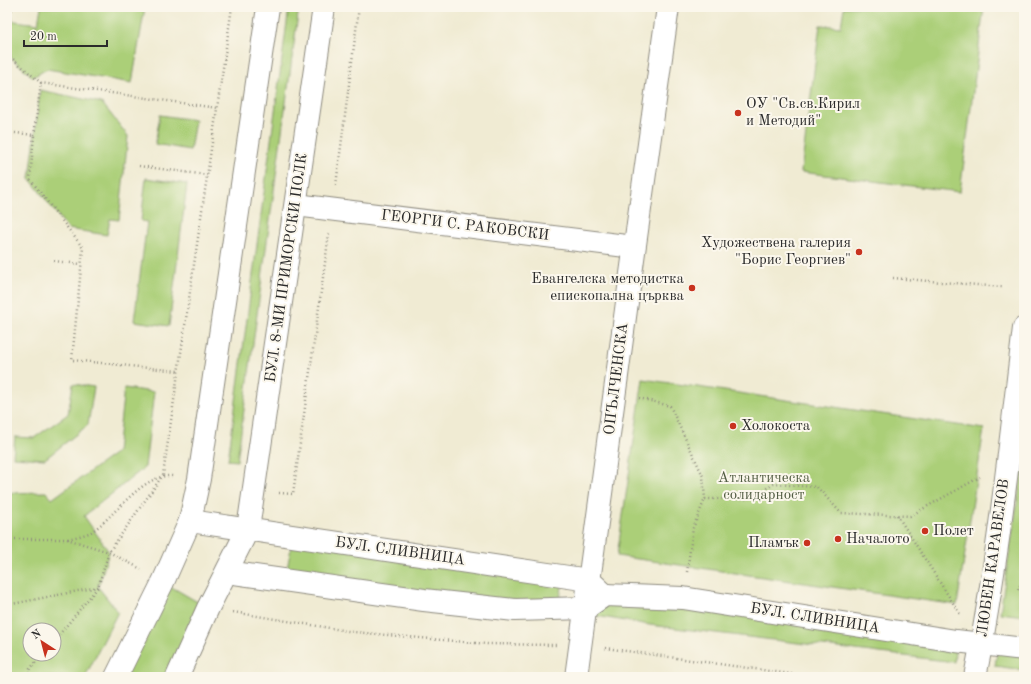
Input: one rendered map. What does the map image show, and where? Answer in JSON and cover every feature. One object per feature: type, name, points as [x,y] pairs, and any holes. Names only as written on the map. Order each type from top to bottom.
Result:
[{"type":"main road","points":[[116,677],[163,582],[190,520],[200,479],[268,7]]},
{"type":"main road","name":"БУЛ. 8-МИ ПРИМОРСКИ ПОЛК","points":[[177,677],[208,608],[248,529],[324,7]]},
{"type":"main road","name":"ОПЪЛЧЕНСКА","points":[[576,677],[668,7]]},
{"type":"main road","name":"ГЕОРГИ С. РАКОВСКИ","points":[[296,205],[634,247]]},
{"type":"main road","name":"ЛЮБЕН КАРАВЕЛОВ","points":[[975,677],[982,644],[1008,462],[1024,328]]},
{"type":"main road","name":"БУЛ. СЛИВНИЦА","points":[[190,520],[589,580]]},
{"type":"main road","points":[[227,572],[424,600],[515,610],[586,608],[605,595],[589,580]]},
{"type":"main road","name":"БУЛ. СЛИВНИЦА","points":[[605,595],[683,598],[956,641],[1024,649]]},
{"type":"path","points":[[7,34],[12,7]]},
{"type":"path","points":[[62,631],[98,587],[109,552],[163,475],[232,7]]},
{"type":"path","points":[[292,494],[359,7]]},
{"type":"path","points":[[7,54],[41,84],[217,108]]},
{"type":"path","points":[[41,84],[30,178],[83,248],[80,264],[72,360],[178,371]]},
{"type":"path","points":[[7,132],[34,135]]},
{"type":"path","points":[[139,166],[207,174]]},
{"type":"path","points":[[54,261],[80,264]]},
{"type":"path","points":[[893,278],[1002,286]]},
{"type":"path","points":[[616,392],[670,406],[703,476],[705,499],[693,528],[683,598]]},
{"type":"path","points":[[705,499],[748,499],[774,484],[816,487],[841,513],[910,516],[1008,462]]},
{"type":"path","points":[[7,539],[67,539],[91,532],[131,496],[163,475]]},
{"type":"path","points":[[897,515],[960,615],[956,641]]},
{"type":"path","points":[[67,539],[109,552]]},
{"type":"path","points":[[7,605],[98,587]]},
{"type":"path","points":[[208,608],[354,632],[487,644],[580,644],[812,677]]},
{"type":"path","points":[[27,677],[30,670],[36,662]]},
{"type":"green space","points":[[41,7],[145,7],[132,83],[47,69],[33,77],[7,54],[7,20],[38,24]]},
{"type":"green space","points":[[289,7],[299,7],[237,461],[228,460]]},
{"type":"green space","points":[[844,7],[984,7],[960,192],[801,172],[820,25],[841,27]]},
{"type":"green space","points":[[40,90],[102,103],[128,136],[119,220],[110,219],[107,235],[68,229],[30,179]]},
{"type":"green space","points":[[160,115],[195,120],[190,150],[155,144]]},
{"type":"green space","points":[[146,178],[187,184],[169,326],[134,321],[147,222],[141,221]]},
{"type":"green space","name":"Атлантическа солидарност","points":[[643,379],[984,429],[957,605],[617,556]]},
{"type":"green space","points":[[73,384],[94,387],[88,425],[45,459],[13,457],[15,437],[34,438],[68,414]]},
{"type":"green space","points":[[124,388],[154,392],[145,467],[84,516],[109,552],[98,587],[118,612],[85,677],[7,677],[7,493],[46,492],[52,499],[117,452]]},
{"type":"green space","points":[[1024,458],[1024,616],[1000,613]]},
{"type":"green space","points":[[293,537],[564,576],[558,609],[285,580]]},
{"type":"green space","points":[[163,582],[208,608],[173,677],[115,677]]},
{"type":"green space","points":[[605,595],[956,641],[954,662],[650,625],[596,616],[597,601]]},
{"type":"green space","points":[[998,645],[1024,648],[1024,670],[995,666]]},
{"type":"place","name":"ОУ \"Св.св.Кирил и Методий\"","points":[[738,113]]},
{"type":"place","name":"Художествена галерия \"Борис Георгиев\"","points":[[859,252]]},
{"type":"place","name":"Евангелска методистка епископална църква","points":[[692,288]]},
{"type":"place","name":"Холокоста","points":[[733,426]]},
{"type":"place","name":"Полет","points":[[925,531]]},
{"type":"place","name":"Началото","points":[[838,539]]},
{"type":"place","name":"Пламък","points":[[807,543]]}]
